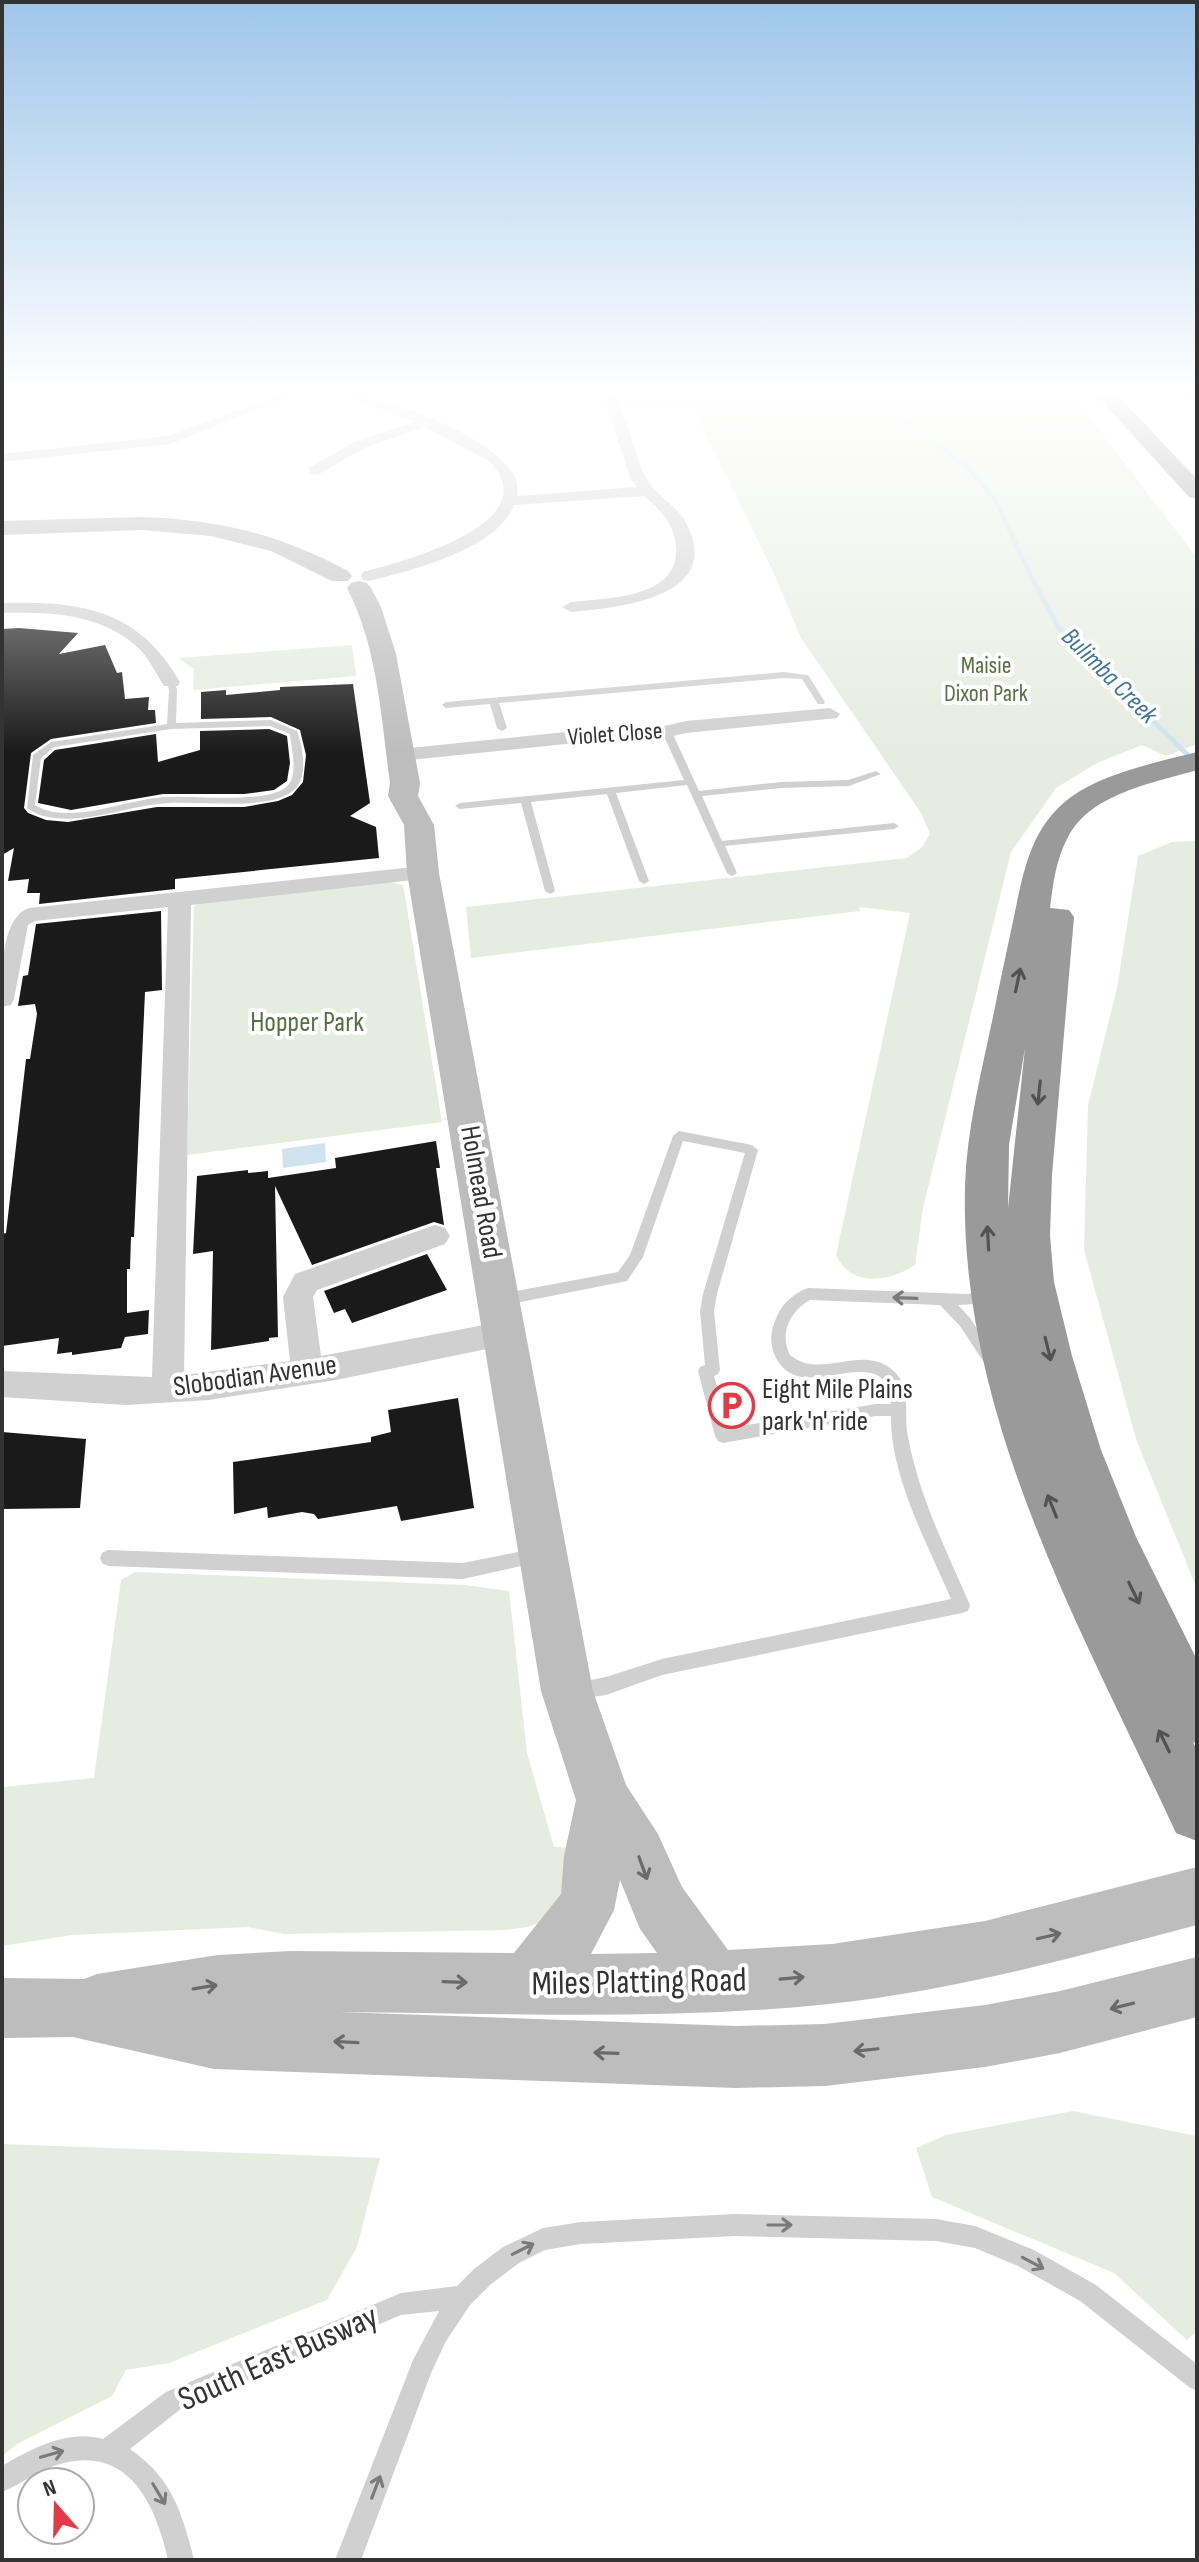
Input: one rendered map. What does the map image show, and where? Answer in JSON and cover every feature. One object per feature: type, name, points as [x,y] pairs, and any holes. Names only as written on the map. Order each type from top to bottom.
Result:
[{"type":"highway","points":[[1188,773],[1108,806],[1082,826],[1071,840],[1064,858],[1029,1215],[1011,1287],[1008,1370],[1032,1455],[1053,1508],[1197,1812]]},
{"type":"highway","points":[[1011,1287],[1055,1380],[1095,1505],[1128,1581],[1194,1706]]},
{"type":"street","points":[[2,528],[123,522],[201,528],[277,545],[356,580],[464,544],[500,515]]},
{"type":"street","points":[[571,607],[641,597],[667,586],[678,576],[685,561],[682,527],[670,515]]},
{"type":"street","name":"Holmead Road","points":[[356,580],[368,601],[379,634],[405,783],[403,796],[419,825],[423,873],[567,1691],[604,1800],[638,1854],[661,1908],[714,1981]]},
{"type":"street","points":[[2,608],[63,610],[126,629],[152,651],[171,682]]},
{"type":"street","name":"Violet Close","points":[[400,755],[604,734],[667,732],[829,714]]},
{"type":"street","points":[[2,999],[14,929],[18,921],[41,912],[423,873]]},
{"type":"street","points":[[168,1390],[180,898]]},
{"type":"street","points":[[307,1370],[298,1297],[306,1282],[435,1236]]},
{"type":"street","name":"Slobodian Avenue","points":[[2,1384],[71,1389],[168,1390],[307,1370],[502,1317]]},
{"type":"street","name":"Holmead Road","points":[[526,1985],[562,1944],[585,1910],[591,1891],[593,1856],[604,1800]]},
{"type":"street","name":"Miles Platting Road","points":[[2,2008],[73,2007],[218,1985],[383,1980],[526,1985],[714,1981],[832,1974],[985,1951],[1197,1896]]},
{"type":"street","name":"Miles Platting Road","points":[[73,2007],[214,2038],[736,2057],[825,2055],[985,2036],[1060,2022],[1197,1987]]},
{"type":"lane","points":[[446,705],[795,675],[805,677],[829,714]]},
{"type":"lane","points":[[171,682],[171,726]]},
{"type":"lane","points":[[494,701],[502,728]]},
{"type":"lane","points":[[281,725],[294,733],[298,779],[293,787],[281,793],[259,798],[209,802],[166,799],[115,810],[52,816],[35,812],[30,806],[36,757],[42,749],[67,740],[139,733],[171,726],[281,725]]},
{"type":"lane","points":[[667,732],[732,873]]},
{"type":"lane","points":[[696,794],[781,785],[849,783],[876,774]]},
{"type":"lane","points":[[460,806],[690,782]]},
{"type":"lane","points":[[611,791],[644,881]]},
{"type":"lane","points":[[525,799],[550,891]]},
{"type":"lane","points":[[719,844],[894,826]]},
{"type":"lane","points":[[502,1317],[611,1281],[628,1271],[679,1136],[752,1150],[707,1311],[709,1371],[723,1436],[876,1410],[898,1410]]},
{"type":"lane","points":[[567,1691],[606,1686],[662,1667],[962,1605],[912,1479],[899,1432],[897,1389],[882,1369],[868,1366],[818,1372],[795,1367],[784,1357],[778,1331],[782,1318],[795,1299],[808,1294],[944,1299],[1011,1287]]},
{"type":"lane","points":[[944,1299],[965,1322],[990,1360],[1008,1370]]},
{"type":"lane","points":[[108,1558],[463,1571],[544,1554]]},
{"type":"lane","points":[[348,2560],[421,2368],[438,2333],[462,2297],[511,2255],[543,2239],[581,2233],[735,2225],[936,2230],[975,2237],[1026,2258],[1088,2293],[1197,2379]]},
{"type":"lane","name":"South East Busway","points":[[107,2451],[174,2400],[401,2304],[462,2297]]},
{"type":"lane","points":[[2,2480],[44,2455],[81,2447],[107,2451],[130,2461],[149,2478],[165,2504],[177,2537],[181,2560]]},
{"type":"green space","name":"Maisie Dixon Park","points":[[745,515],[1164,515],[1197,558],[1197,744],[1166,756],[1142,745],[1097,763],[1056,788],[1011,852],[923,1208],[915,1265],[883,1278],[871,1279],[851,1273],[836,1255],[910,913],[859,907],[860,911],[471,958],[466,907],[907,858],[922,847],[930,834],[921,813],[801,638]]},
{"type":"green space","points":[[352,645],[356,676],[193,690],[194,669],[178,658]]},
{"type":"green space","points":[[1197,841],[1197,1589],[1136,1439],[1084,1250],[1088,1105],[1117,988],[1138,856],[1172,842]]},
{"type":"green space","name":"Hopper Park","points":[[390,882],[403,885],[442,1122],[187,1155],[194,906],[204,902]]},
{"type":"green space","points":[[135,1572],[465,1585],[509,1591],[527,1753],[554,1847],[573,1848],[560,1916],[506,1930],[284,1934],[247,1927],[72,1935],[2,1946],[2,1787],[94,1778],[121,1580]]},
{"type":"green space","points":[[1073,2111],[1197,2136],[1197,2331],[1187,2340],[1114,2273],[932,2197],[916,2148],[946,2135]]},
{"type":"green space","points":[[2,2144],[380,2158],[357,2247],[327,2300],[169,2363],[126,2370],[112,2396],[17,2444],[2,2456]]},
{"type":"water","points":[[325,1143],[326,1162],[283,1168],[282,1149]]},
{"type":"building","points":[[2,629],[78,633],[59,654],[105,645],[117,673],[122,672],[125,699],[149,697],[148,710],[155,710],[156,723],[51,739],[31,753],[24,808],[28,813],[46,820],[68,822],[157,807],[244,807],[278,801],[292,795],[303,782],[306,755],[300,730],[271,717],[201,719],[201,692],[226,690],[226,695],[280,690],[280,687],[353,684],[370,803],[350,816],[376,827],[379,858],[175,879],[175,889],[39,904],[40,893],[27,893],[29,879],[8,881],[14,848],[2,855]]},
{"type":"building","points":[[269,729],[287,736],[290,763],[287,781],[274,790],[244,794],[163,794],[71,810],[38,803],[44,760],[55,750],[156,734],[158,762],[200,750],[200,731]]},
{"type":"building","points":[[161,911],[162,990],[145,992],[134,1237],[131,1237],[130,1269],[127,1269],[127,1313],[149,1310],[148,1334],[125,1337],[121,1348],[72,1355],[72,1352],[57,1354],[59,1338],[2,1346],[2,1234],[6,1233],[26,1059],[30,1059],[37,1014],[35,1004],[18,1006],[23,976],[28,975],[36,924]]},
{"type":"building","points":[[436,1141],[440,1168],[436,1168],[444,1225],[434,1222],[312,1265],[275,1186],[278,1337],[211,1350],[213,1251],[193,1254],[197,1176],[248,1170],[248,1173],[268,1171],[268,1178],[336,1168],[335,1158]]},
{"type":"building","points":[[427,1254],[447,1290],[352,1323],[345,1309],[334,1313],[324,1291]]},
{"type":"building","points":[[458,1398],[474,1508],[401,1521],[397,1506],[318,1519],[314,1514],[302,1512],[268,1518],[267,1507],[234,1514],[233,1462],[371,1442],[371,1437],[391,1432],[388,1410]]},
{"type":"building","points":[[2,1432],[86,1439],[80,1508],[2,1509]]},
{"type":"waterway","name":"Bulimba Creek","points":[[1002,515],[1033,582]]},
{"type":"waterway","name":"Bulimba Creek","points":[[1033,582],[1059,628],[1197,764]]},
{"type":"place","name":"Eight Mile Plains park 'n' ride","points":[[731,1405]]}]
